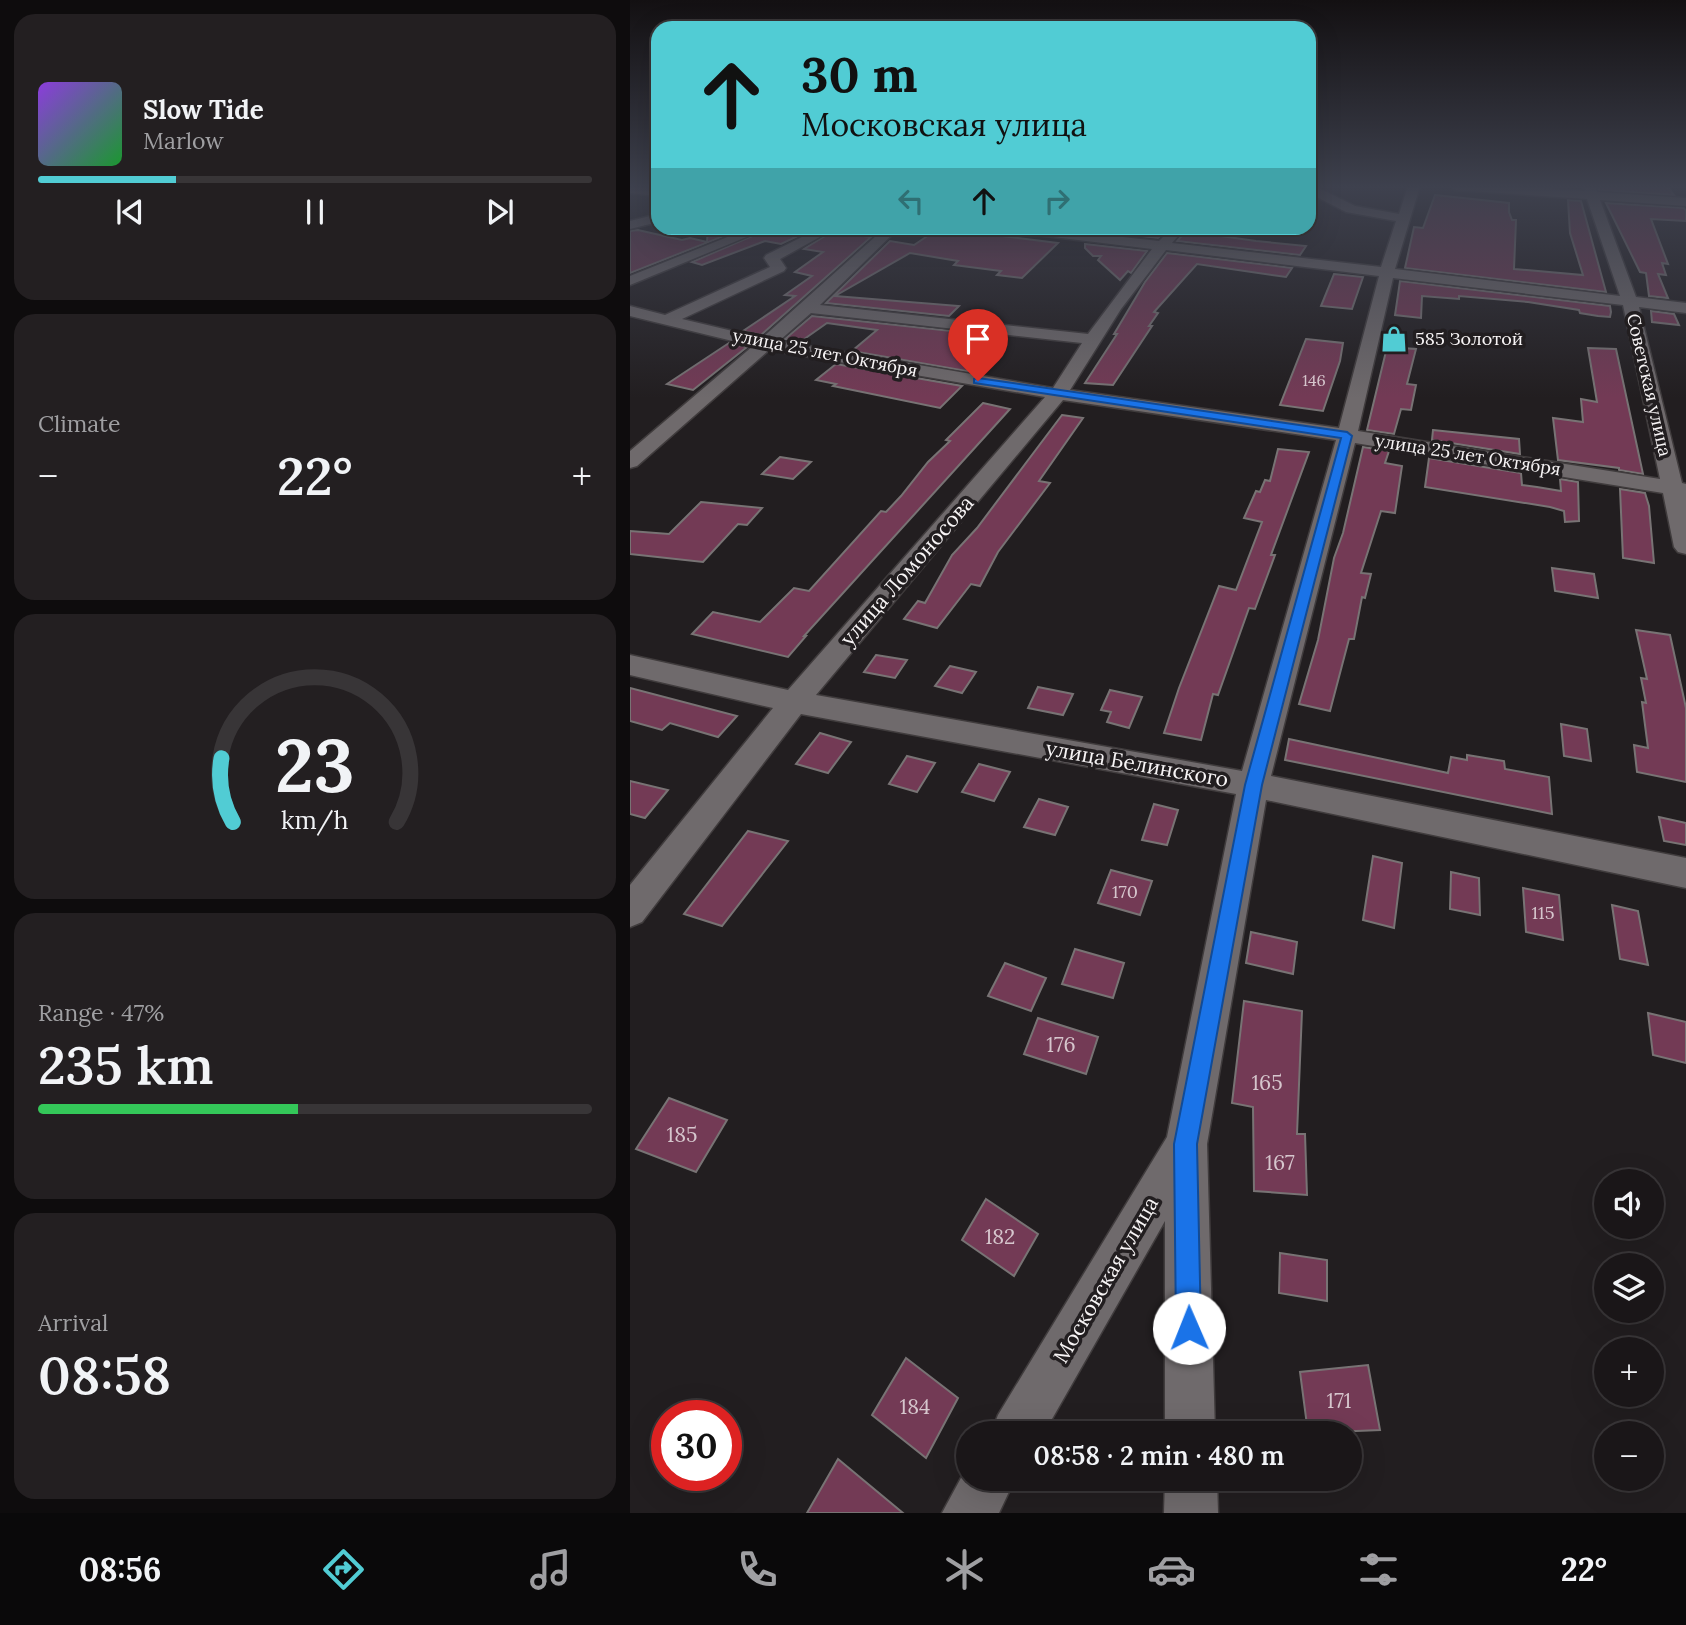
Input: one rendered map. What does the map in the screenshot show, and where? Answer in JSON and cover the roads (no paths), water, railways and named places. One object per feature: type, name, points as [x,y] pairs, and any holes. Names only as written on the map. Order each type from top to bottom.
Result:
[{"type":"street","points":[[630,281],[690,257]]},
{"type":"street","points":[[666,320],[779,268],[771,258],[774,257]]},
{"type":"street","points":[[630,462],[807,308],[862,257]]},
{"type":"street","name":"улица Ломоносова","points":[[630,911],[794,702],[1058,394],[1093,339],[1155,257]]},
{"type":"street","points":[[1294,257],[1387,272],[1686,308]]},
{"type":"street","name":"Московская улица","points":[[1023,1421],[1186,1144],[1253,785],[1347,436],[1392,257]]},
{"type":"street","name":"Советская улица","points":[[1614,257],[1630,301],[1679,489],[1686,547]]},
{"type":"street","points":[[807,308],[1093,339]]},
{"type":"street","name":"улица 25 лет Октября","points":[[630,312],[764,344],[1058,394],[1220,415],[1679,489]]},
{"type":"street","name":"улица Белинского","points":[[630,665],[794,702],[1253,785],[1686,873]]},
{"type":"street","points":[[1186,1144],[1190,1421]]},
{"type":"street","points":[[969,1513],[982,1491]]},
{"type":"street","points":[[1191,1491],[1191,1513]]},
{"type":"place","name":"585 Золотой","points":[[1394,339]]}]
